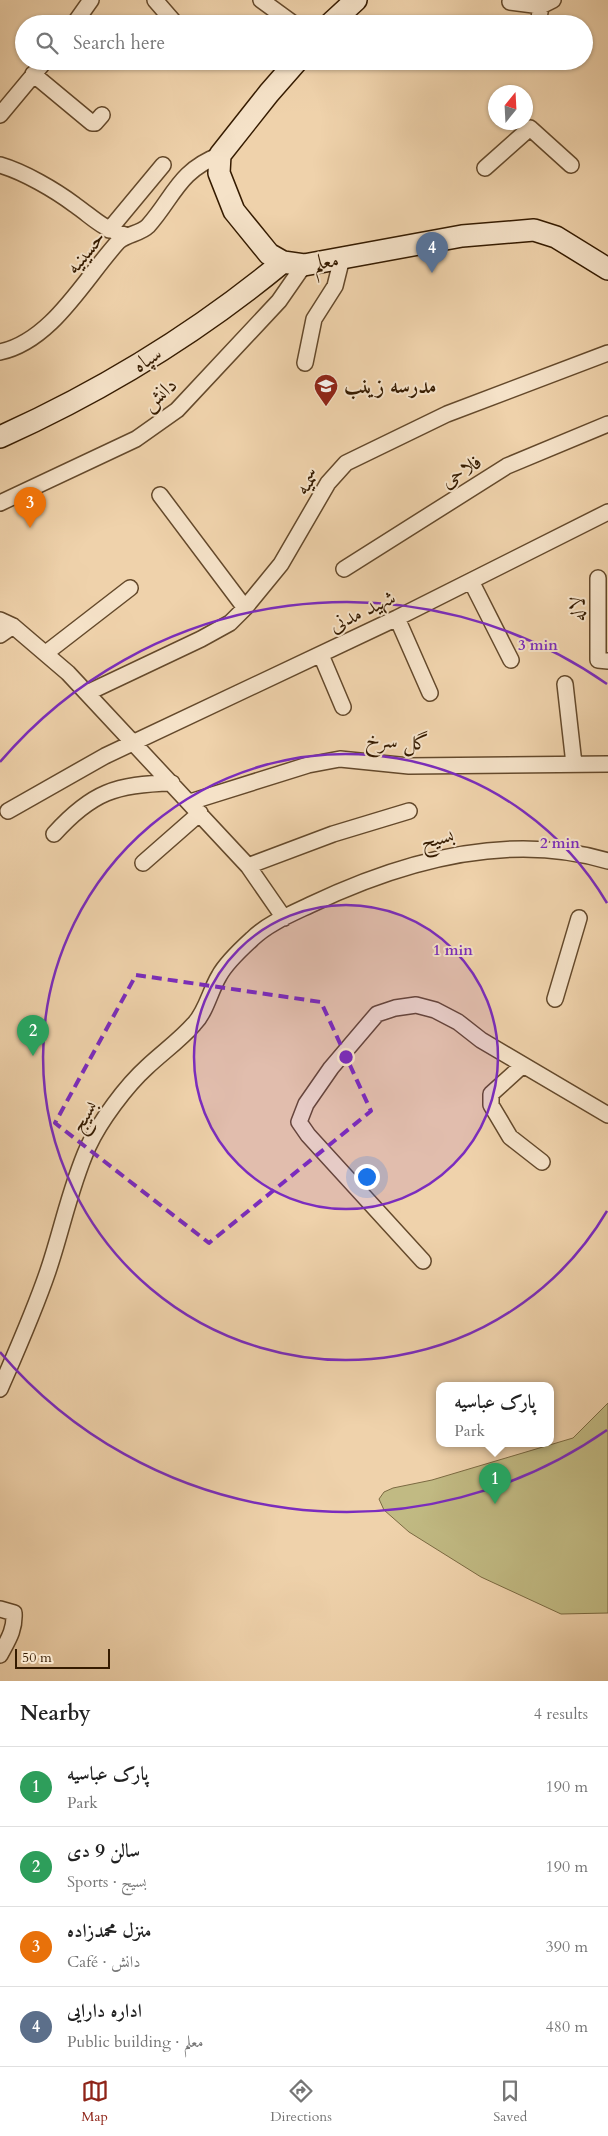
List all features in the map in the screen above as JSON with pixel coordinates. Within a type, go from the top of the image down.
[{"type":"main road","points":[[340,15],[356,0]]},
{"type":"main road","points":[[220,155],[289,70]]},
{"type":"main road","name":"معلم","points":[[220,155],[220,173],[234,211],[268,254],[283,262],[304,265],[462,236],[534,230],[556,237],[608,270]]},
{"type":"main road","name":"سپاه","points":[[0,437],[56,412],[132,370],[244,295],[283,262]]},
{"type":"street","points":[[80,15],[91,0]]},
{"type":"street","points":[[156,0],[168,15]]},
{"type":"street","points":[[261,0],[282,15]]},
{"type":"street","points":[[510,2],[547,3],[542,15]]},
{"type":"street","points":[[0,115],[37,70]]},
{"type":"street","points":[[34,74],[92,124],[102,115]]},
{"type":"street","points":[[485,168],[530,128],[571,165]]},
{"type":"street","name":"حسینیه","points":[[0,352],[8,351],[37,335],[76,296],[120,240],[146,228],[177,185],[204,162],[220,155]]},
{"type":"street","points":[[0,164],[12,168],[60,195],[109,230],[128,236]]},
{"type":"street","points":[[109,230],[163,165]]},
{"type":"street","points":[[305,363],[314,319],[335,286],[342,258]]},
{"type":"street","name":"دانش","points":[[0,503],[136,439],[177,410],[279,301],[304,265]]},
{"type":"street","name":"سمیه","points":[[87,693],[202,639],[230,623],[245,608],[281,564],[328,483],[346,463],[447,414],[608,353]]},
{"type":"street","name":"فلاحی","points":[[344,569],[508,466],[608,424]]},
{"type":"street","points":[[160,495],[245,608]]},
{"type":"street","name":"شهید مدنی","points":[[8,811],[104,756],[321,655],[608,512]]},
{"type":"street","name":"لاله","points":[[598,578],[598,660],[608,661]]},
{"type":"street","points":[[471,581],[511,660]]},
{"type":"street","points":[[46,653],[130,588]]},
{"type":"street","points":[[397,618],[430,693]]},
{"type":"street","points":[[0,635],[6,623],[46,653],[87,693],[248,866],[284,918]]},
{"type":"street","points":[[321,655],[344,707]]},
{"type":"street","points":[[565,684],[574,764]]},
{"type":"street","name":"گل سرخ","points":[[195,808],[308,764],[340,759],[409,766],[608,764]]},
{"type":"street","points":[[54,834],[73,812],[94,798],[115,789],[139,784],[172,783]]},
{"type":"street","points":[[143,863],[195,808]]},
{"type":"street","points":[[248,866],[333,834],[409,811]]},
{"type":"street","name":"بسیح","points":[[284,918],[326,897],[388,873],[447,856],[507,848],[556,850],[608,861]]},
{"type":"street","name":"بسیج","points":[[0,1389],[31,1320],[89,1145],[119,1098],[145,1069],[196,1022],[220,974],[253,937],[284,918]]},
{"type":"street","points":[[555,999],[579,918]]},
{"type":"street","points":[[423,1261],[308,1135],[299,1122],[306,1104],[331,1068],[362,1029],[377,1014],[395,1008],[416,1005],[436,1010],[458,1022],[481,1040],[608,1115]]},
{"type":"street","points":[[524,1065],[491,1094],[490,1105],[510,1137],[542,1162]]},
{"type":"street","points":[[0,1609],[14,1612],[15,1622],[12,1633],[0,1655]]},
{"type":"highlighted area","points":[[136,975],[321,1002],[371,1111],[209,1243],[55,1123]]},
{"type":"shaded area","points":[[608,1403],[608,1613],[561,1614],[481,1577],[409,1532],[384,1510],[379,1499],[384,1492],[393,1488],[432,1480],[543,1447],[554,1447],[554,1444],[573,1438]]},
{"type":"place","name":"اداره دارایی","points":[[432,273]]},
{"type":"place","name":"مدرسه زینب","points":[[326,407]]},
{"type":"place","name":"منزل محمدزاده","points":[[30,528]]},
{"type":"place","name":"سالن 9 دی","points":[[33,1056]]},
{"type":"place","name":"پارک عباسیه","points":[[495,1504]]}]
